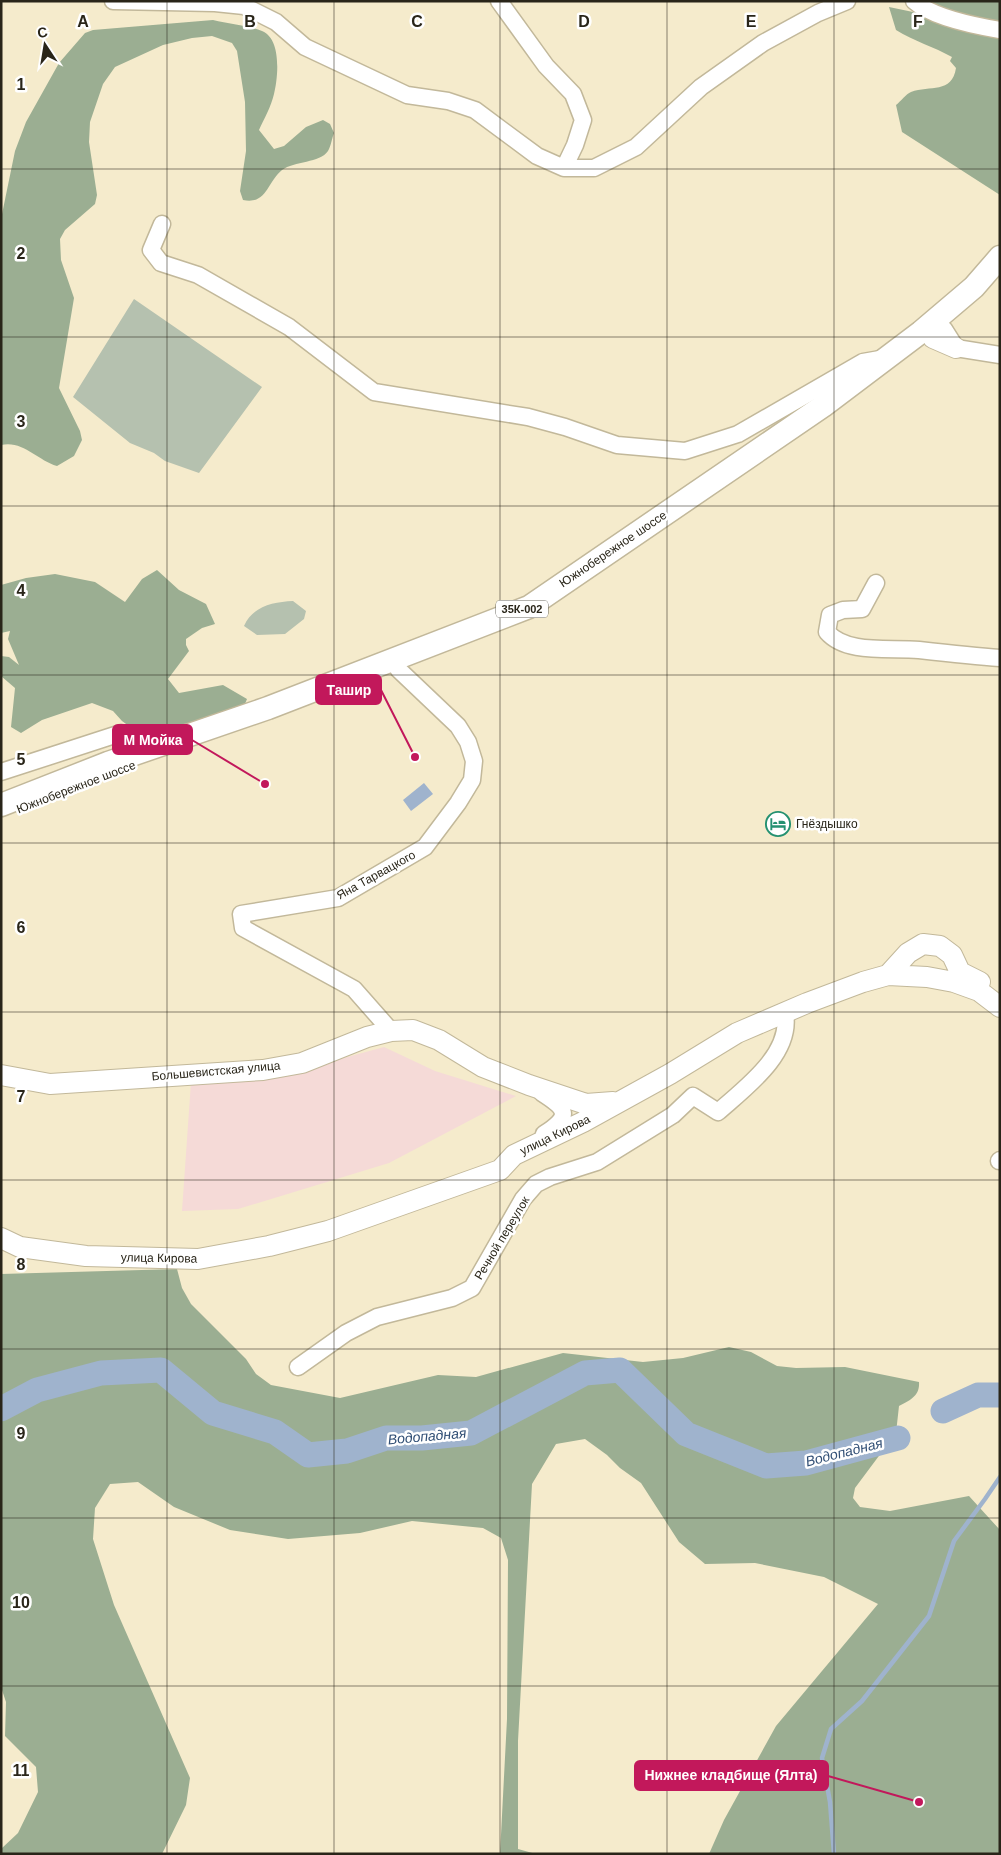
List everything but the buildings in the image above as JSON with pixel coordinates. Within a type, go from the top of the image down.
[{"type":"highway","name":"Южнобережное шоссе","points":[[1,805],[108,763],[268,708],[529,607],[823,406],[887,358],[974,288],[1000,257]]},
{"type":"highway","name":"Южнобережное шоссе","points":[[1,815],[116,771],[276,717],[537,615],[819,424],[938,333],[980,296],[1000,273]]},
{"type":"main road","points":[[938,333],[961,349]]},
{"type":"main road","points":[[888,975],[908,953],[923,944],[940,946],[952,955],[957,977],[982,982],[1000,996]]},
{"type":"main road","name":"улица Кирова","points":[[1,1238],[20,1247],[86,1256],[198,1260],[269,1246],[328,1231],[500,1170],[514,1155],[583,1122],[737,1033],[807,1003],[863,982],[888,975],[957,977],[1000,1007]]},
{"type":"main road","name":"Большевистская улица","points":[[1,1075],[50,1084],[263,1070],[302,1063],[367,1037],[392,1031],[413,1030],[439,1040],[483,1067],[529,1085],[586,1104],[620,1101]]},
{"type":"street","points":[[112,1],[215,3],[244,6],[276,22],[305,47],[407,96],[448,101],[475,110],[537,156],[564,168],[594,168],[636,147],[701,88],[763,43],[818,13],[847,1]]},
{"type":"street","points":[[499,1],[546,66],[573,94],[583,120],[575,146],[564,168]]},
{"type":"street","points":[[914,1],[920,6],[957,21],[1000,30]]},
{"type":"street","points":[[162,224],[151,250],[161,262],[198,275],[289,327],[374,392],[528,417],[566,427],[617,445],[685,451],[738,434],[863,362],[887,358]]},
{"type":"street","points":[[961,349],[1000,355]]},
{"type":"street","points":[[876,582],[862,609],[843,610],[830,615],[827,632],[833,639],[872,650],[917,650],[1000,658]]},
{"type":"street","name":"Яна Тарвацкого","points":[[392,1031],[354,989],[243,928],[241,914],[338,898],[425,847],[458,803],[472,780],[474,761],[468,742],[458,726],[398,669]]},
{"type":"street","points":[[1,772],[120,733],[161,745]]},
{"type":"street","name":"Речной переулок","points":[[298,1366],[346,1333],[377,1317],[452,1298],[472,1288],[523,1199],[536,1184],[550,1177],[597,1162],[674,1116],[693,1096],[718,1112],[764,1070],[782,1043],[787,1023],[785,1014]]},
{"type":"street","points":[[514,1155],[560,1124],[563,1114],[559,1104],[529,1085]]},
{"type":"shaded area","points":[[384,1047],[435,1071],[516,1096],[389,1163],[238,1209],[182,1211],[191,1082],[289,1073]]},
{"type":"green space","points":[[926,1],[1000,1],[1000,195],[902,132],[896,105],[911,92],[939,87],[950,82],[956,68],[950,61],[952,57],[896,30],[889,7],[937,17]]},
{"type":"green space","points":[[213,20],[262,31],[273,42],[277,59],[275,87],[271,104],[259,130],[274,149],[284,146],[306,127],[323,120],[330,124],[334,133],[329,149],[319,158],[282,170],[262,196],[257,199],[251,201],[243,200],[240,191],[246,151],[245,102],[237,51],[232,43],[212,36],[192,38],[163,45],[115,67],[103,84],[90,122],[89,142],[97,195],[95,204],[65,230],[60,239],[61,260],[74,298],[59,388],[80,431],[82,440],[74,456],[57,466],[16,445],[1,445],[1,219],[15,151],[26,122],[59,63],[85,33],[93,30]]},
{"type":"green space","points":[[134,299],[262,387],[199,473],[165,461],[154,453],[130,443],[73,397]]},
{"type":"green space","points":[[157,570],[179,590],[206,604],[215,624],[202,628],[186,639],[189,651],[168,679],[179,693],[223,685],[247,699],[242,711],[160,739],[137,732],[122,721],[113,711],[92,703],[42,720],[21,733],[11,727],[15,688],[1,676],[1,656],[9,657],[19,665],[8,639],[10,631],[1,633],[1,585],[26,578],[55,574],[95,582],[125,602],[142,579]]},
{"type":"green space","points":[[293,601],[306,611],[304,619],[285,634],[257,635],[244,626],[253,614],[264,606]]},
{"type":"green space","points":[[177,1269],[182,1288],[191,1304],[246,1359],[256,1374],[271,1385],[340,1398],[438,1375],[476,1377],[563,1353],[643,1362],[683,1358],[729,1347],[751,1352],[777,1366],[796,1368],[845,1367],[919,1382],[916,1394],[899,1406],[896,1433],[855,1488],[853,1498],[860,1507],[890,1511],[969,1496],[1000,1530],[1000,1854],[709,1854],[724,1820],[776,1726],[878,1604],[824,1577],[755,1563],[705,1564],[679,1542],[641,1483],[585,1439],[556,1444],[532,1484],[518,1741],[518,1849],[536,1854],[500,1854],[507,1719],[508,1560],[501,1538],[483,1528],[412,1521],[360,1533],[288,1539],[230,1530],[174,1507],[138,1482],[110,1484],[95,1508],[93,1539],[114,1605],[190,1778],[186,1805],[162,1854],[1,1854],[1,1849],[18,1833],[38,1792],[36,1767],[5,1736],[6,1702],[1,1687],[1,1274]]},
{"type":"water","points":[[424,783],[433,794],[411,811],[403,800]]},
{"type":"waterway","name":"Водопадная","points":[[1,1409],[37,1390],[101,1373],[161,1370],[213,1413],[275,1432],[308,1455],[347,1451],[386,1438],[422,1438],[471,1433],[585,1373],[620,1370],[686,1434],[766,1466],[806,1463],[898,1438]]},
{"type":"waterway","name":"Водопадная","points":[[943,1411],[978,1395],[1000,1395]]},
{"type":"waterway","points":[[834,1854],[830,1802],[822,1758],[831,1729],[862,1701],[929,1616],[954,1541],[1000,1477]]},
{"type":"place","name":"Ташир","points":[[415,757]]},
{"type":"place","name":"М Мойка","points":[[265,784]]},
{"type":"place","name":"Гнёздышко","points":[[778,824]]},
{"type":"place","name":"Нижнее кладбище (Ялта)","points":[[919,1802]]}]
